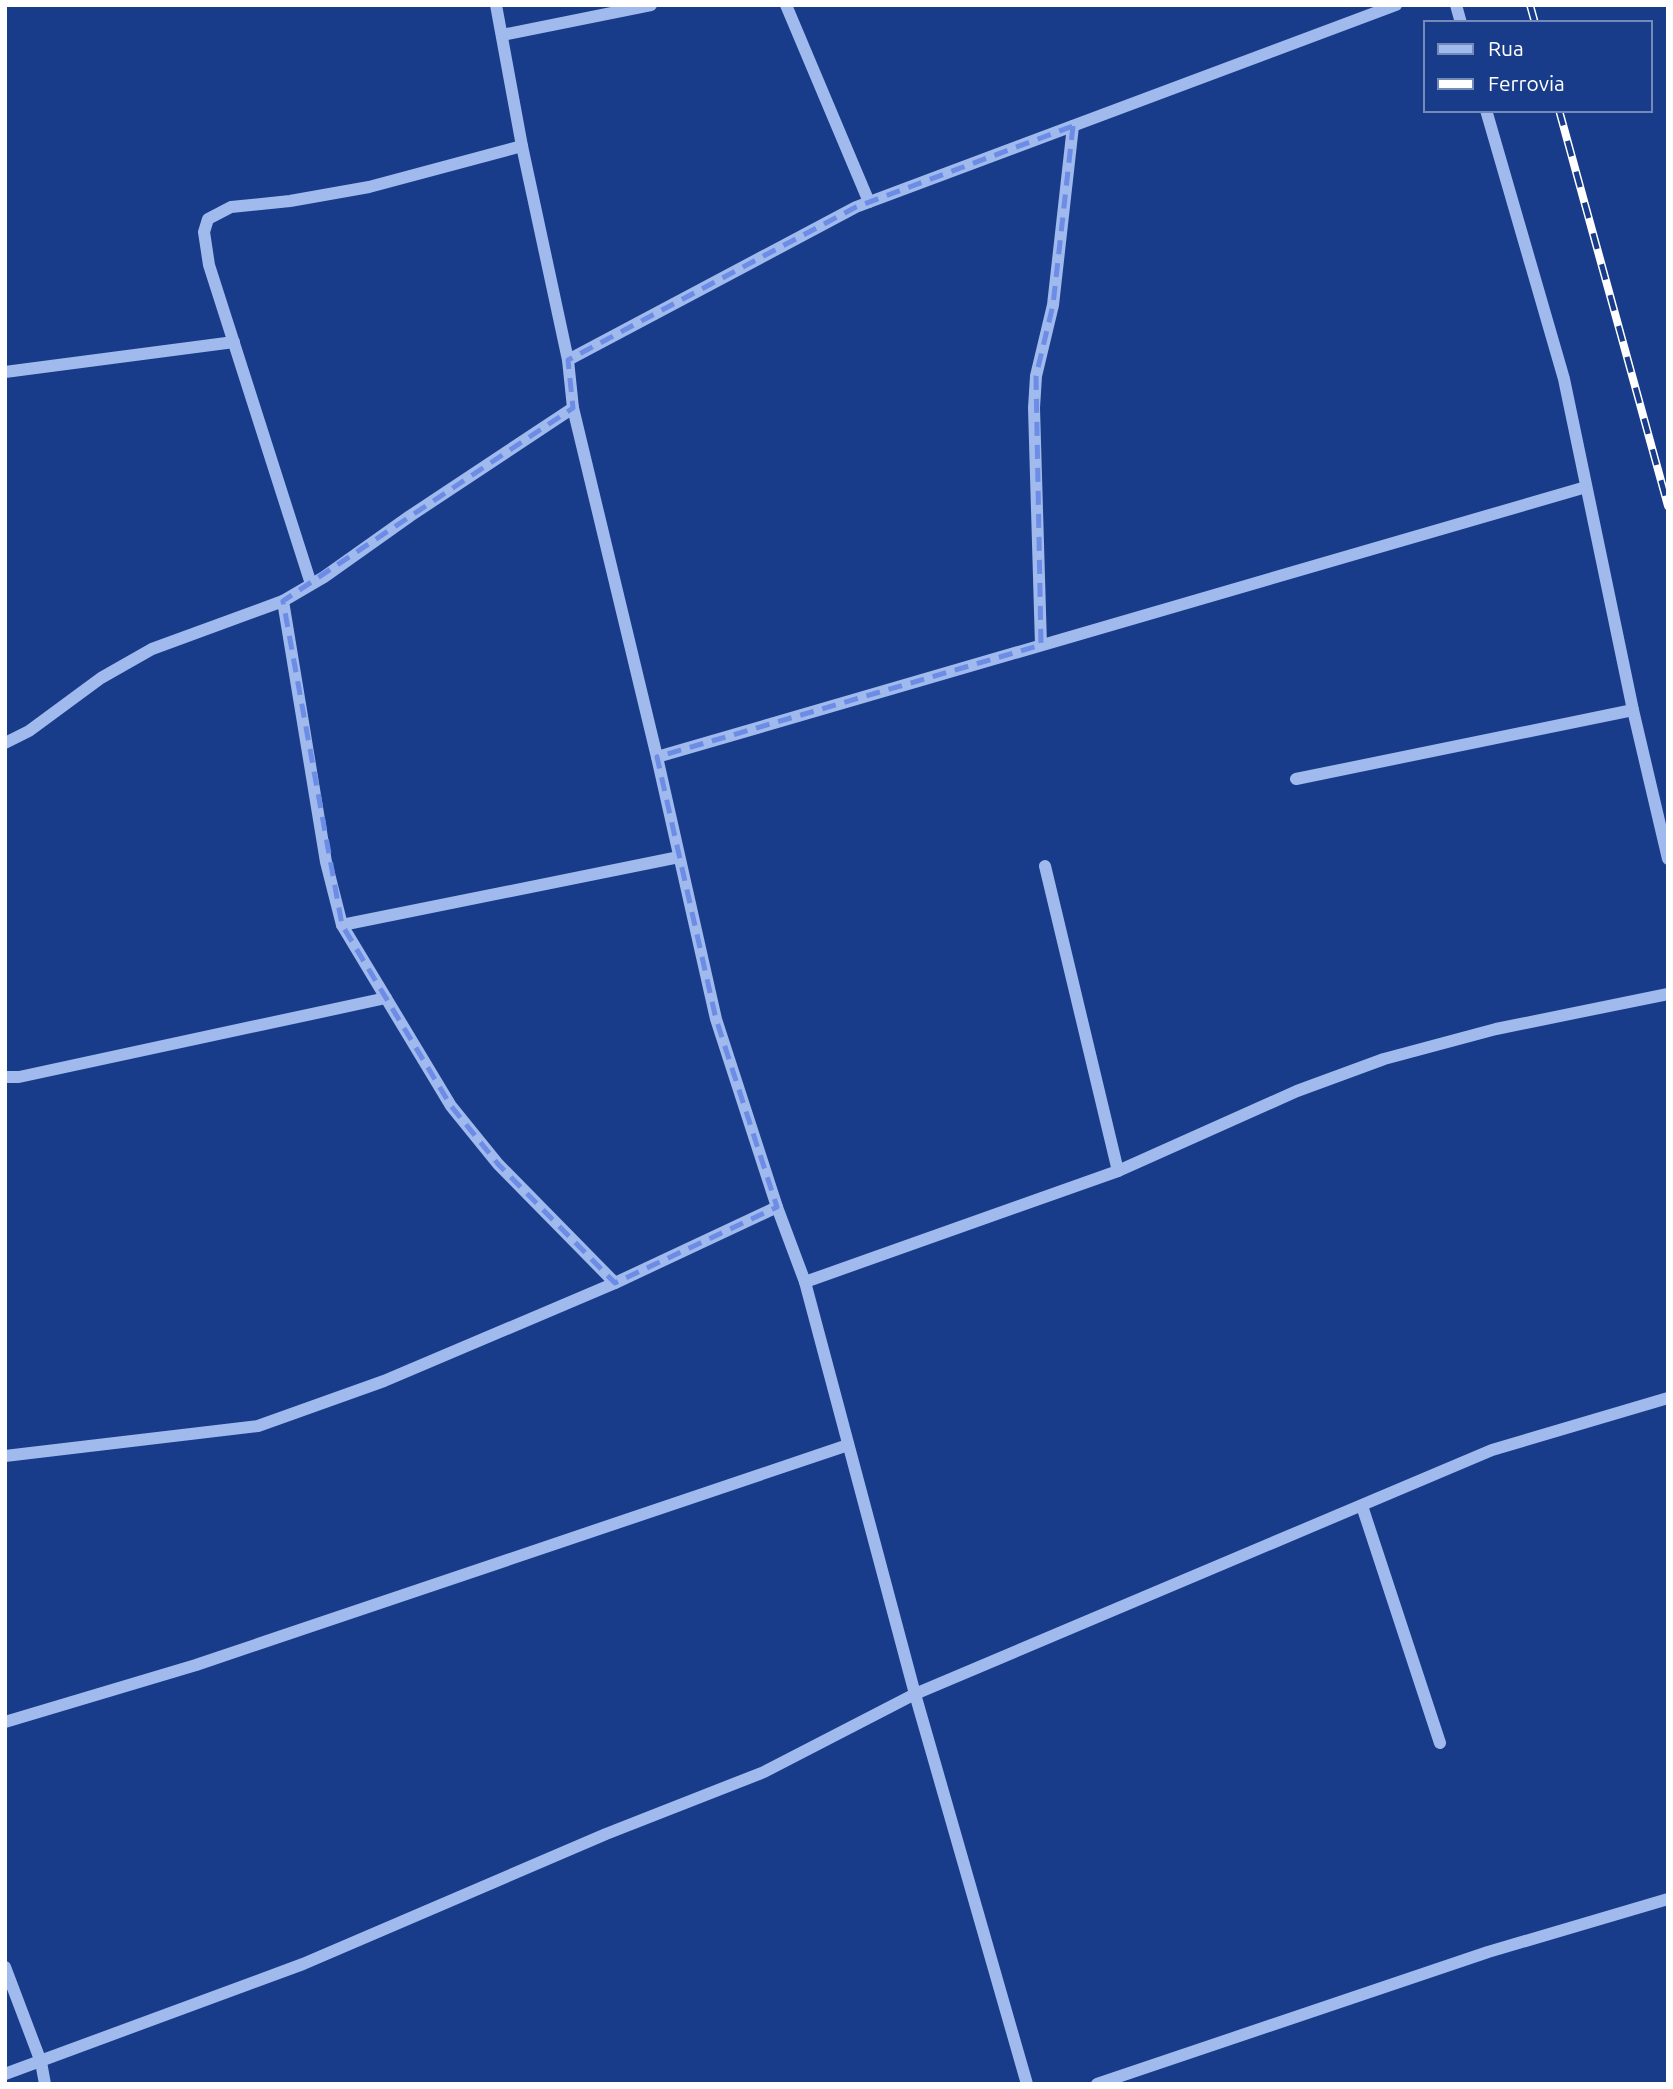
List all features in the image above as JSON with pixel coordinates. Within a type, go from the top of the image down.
[{"type":"street","points":[[496,5],[522,146],[568,360],[573,408],[657,757],[716,1019],[777,1207],[805,1282],[915,1694],[1027,2084]]},
{"type":"street","points":[[502,35],[651,5]]},
{"type":"street","points":[[786,5],[869,202]]},
{"type":"street","points":[[568,360],[869,202],[1396,5]]},
{"type":"street","points":[[1487,112],[1564,379],[1633,710],[1668,859]]},
{"type":"street","points":[[1041,645],[1034,408],[1036,376],[1053,305],[1073,126]]},
{"type":"street","points":[[311,584],[209,265],[204,233],[208,219],[231,207],[290,201],[369,187],[522,146]]},
{"type":"street","points":[[5,372],[234,342]]},
{"type":"street","points":[[5,743],[29,731],[101,678],[152,649],[282,601],[311,584],[573,408]]},
{"type":"street","points":[[657,757],[1586,487]]},
{"type":"street","points":[[282,601],[326,862],[342,925],[451,1106],[498,1164],[615,1283]]},
{"type":"street","points":[[1296,779],[1633,710]]},
{"type":"street","points":[[342,925],[679,858]]},
{"type":"street","points":[[1045,866],[1118,1171]]},
{"type":"street","points":[[805,1282],[1118,1171],[1297,1091],[1384,1059],[1496,1029],[1668,994]]},
{"type":"street","points":[[5,1077],[32,1074],[386,998]]},
{"type":"street","points":[[5,1456],[258,1426],[384,1381],[615,1283],[777,1207]]},
{"type":"street","points":[[5,2074],[303,1964],[606,1834],[764,1772],[915,1694],[1492,1450],[1668,1398]]},
{"type":"street","points":[[5,1722],[196,1665],[848,1445]]},
{"type":"street","points":[[1362,1506],[1440,1743]]},
{"type":"street","points":[[1097,2084],[1488,1952],[1668,1899]]},
{"type":"street","points":[[5,1967],[41,2062],[46,2084]]},
{"type":"highlighted area","points":[[1073,126],[1053,305],[1036,376],[1041,645],[657,757],[716,1019],[777,1207],[615,1283],[498,1164],[451,1106],[342,925],[283,601],[573,408],[568,360],[856,207]]},
{"type":"railway","points":[[1530,5],[1534,21]]},
{"type":"railway","points":[[1560,112],[1668,506]]}]
